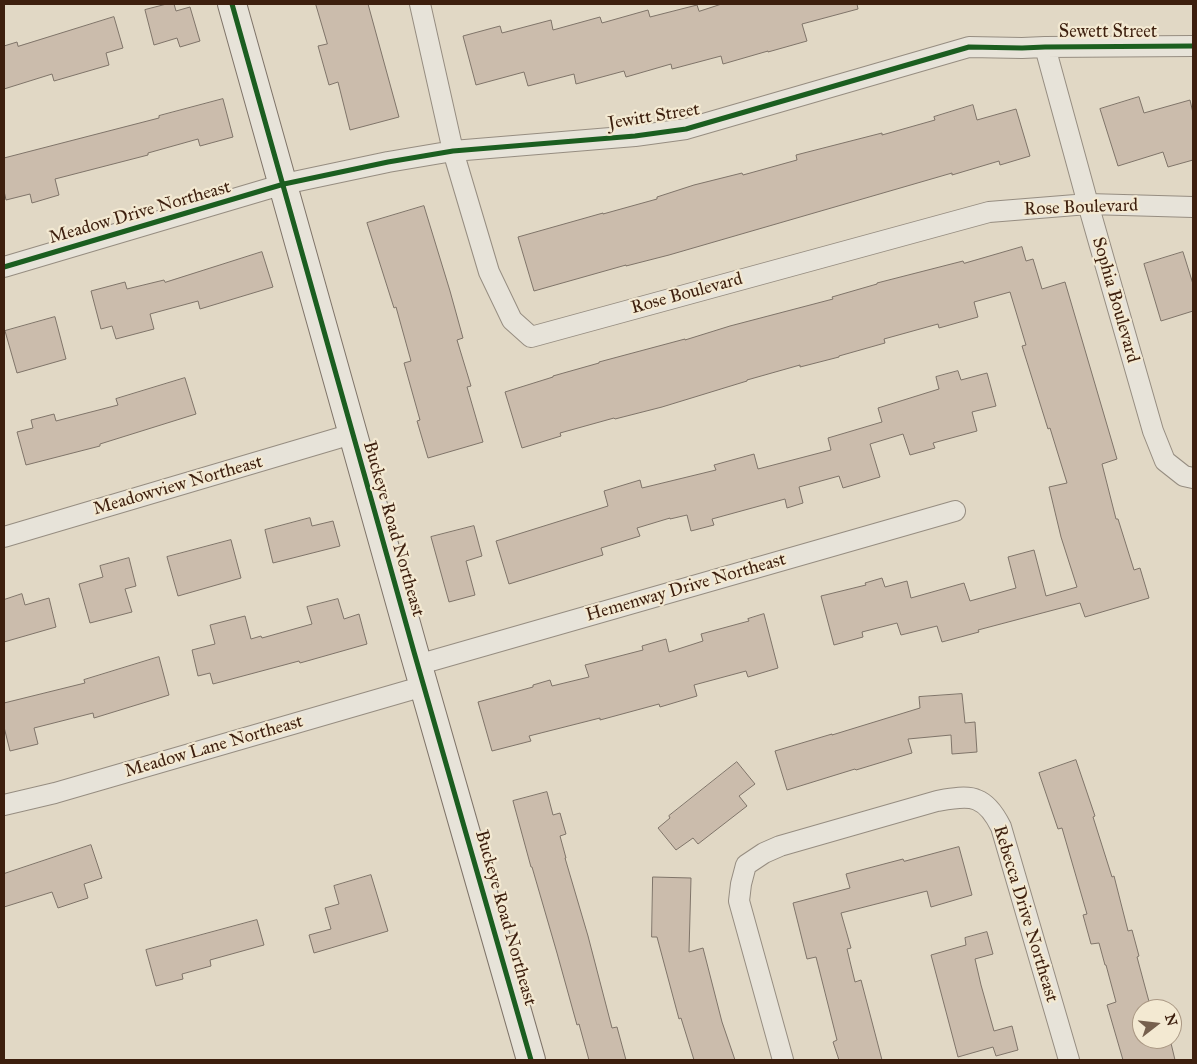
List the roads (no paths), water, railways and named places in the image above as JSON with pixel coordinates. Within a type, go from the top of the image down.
[{"type":"street","name":"Buckeye Road Northeast","points":[[232,4],[284,184],[420,675],[531,1060]]},
{"type":"street","name":"Rose Boulevard","points":[[420,4],[453,151],[489,272],[512,320],[531,337],[988,212],[1088,204],[1193,207]]},
{"type":"street","name":"Sewett Street","points":[[1022,48],[1193,46]]},
{"type":"street","name":"Jewitt Street","points":[[284,184],[388,162],[453,151],[635,136],[686,129],[969,47],[1022,48]]},
{"type":"street","name":"Sophia Boulevard","points":[[1045,47],[1153,431],[1165,461],[1184,476],[1193,478]]},
{"type":"street","name":"Meadow Drive Northeast","points":[[4,267],[284,184]]},
{"type":"street","name":"Meadowview Northeast","points":[[4,537],[352,434]]},
{"type":"street","name":"Hemenway Drive Northeast","points":[[420,675],[955,511]]},
{"type":"street","name":"Meadow Lane Northeast","points":[[4,805],[55,793],[420,675]]},
{"type":"street","name":"Rebecca Drive Northeast","points":[[782,1060],[739,901],[740,884],[746,865],[764,853],[780,846],[957,797],[977,799],[992,812],[1001,827],[1068,1060]]}]
